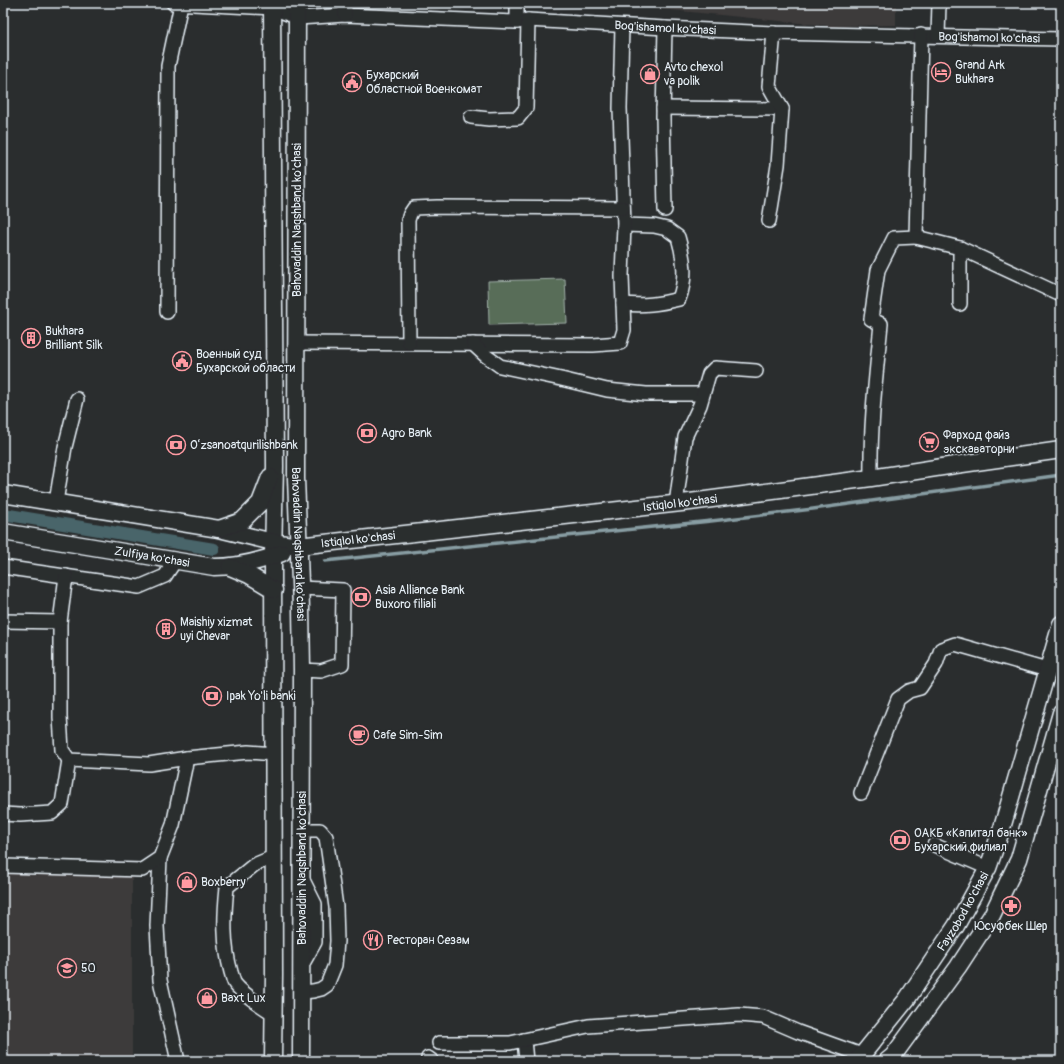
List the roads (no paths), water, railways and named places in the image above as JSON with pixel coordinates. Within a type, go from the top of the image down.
[{"type":"main road","name":"Bahovaddin Naqshband ko'chasi","points":[[273,5],[275,466],[273,549],[273,1061]]},
{"type":"main road","name":"Bahovaddin Naqshband ko'chasi","points":[[297,10],[296,478],[302,670],[302,1061]]},
{"type":"main road","name":"Istiqlol ko'chasi","points":[[273,549],[676,504],[871,478],[1061,450]]},
{"type":"main road","points":[[219,529],[242,521],[260,503],[275,466]]},
{"type":"main road","points":[[3,494],[219,529],[273,549]]},
{"type":"main road","name":"Zulfiya ko'chasi","points":[[3,532],[214,567],[230,567],[273,549]]},
{"type":"main road","points":[[230,567],[249,575],[274,590]]},
{"type":"main road","name":"Fayzobod ko'chasi","points":[[858,1058],[907,999],[956,926],[988,868],[1002,828],[1061,624]]},
{"type":"main road","name":"Fayzobod ko'chasi","points":[[887,1061],[893,1056],[958,967],[992,915],[1019,859],[1061,713]]},
{"type":"street","points":[[471,117],[488,119],[518,118],[526,108],[523,21],[517,3]]},
{"type":"street","points":[[938,36],[939,3]]},
{"type":"street","points":[[167,312],[168,66],[177,4]]},
{"type":"street","name":"Bog'ishamol ko'chasi","points":[[177,4],[273,5],[297,10],[345,9],[523,21],[665,28],[1061,39]]},
{"type":"street","points":[[296,343],[593,345],[620,343],[624,330],[622,276],[624,225],[620,108],[622,26]]},
{"type":"street","points":[[665,28],[663,108],[665,210]]},
{"type":"street","points":[[769,221],[778,165],[782,109],[769,86],[774,32]]},
{"type":"street","points":[[916,237],[921,35]]},
{"type":"street","points":[[663,108],[782,109]]},
{"type":"street","points":[[409,344],[408,220],[414,208],[623,208]]},
{"type":"street","points":[[623,304],[642,306],[679,299],[683,287],[684,269],[682,248],[678,237],[667,228],[624,225]]},
{"type":"street","points":[[871,478],[870,451],[881,324],[871,319],[878,270],[894,238],[916,237],[960,248],[1061,295]]},
{"type":"street","points":[[960,248],[960,304]]},
{"type":"street","points":[[473,344],[500,366],[607,390],[646,394],[703,394]]},
{"type":"street","points":[[676,504],[685,436],[700,405],[709,374],[715,368],[756,371]]},
{"type":"street","points":[[56,502],[65,447],[77,398]]},
{"type":"street","points":[[3,567],[139,587],[165,576],[175,561]]},
{"type":"street","points":[[3,814],[20,815],[52,813],[62,804],[69,760],[62,750],[60,622],[66,576]]},
{"type":"street","points":[[300,588],[343,590],[342,664],[321,671],[302,670]]},
{"type":"street","points":[[3,621],[60,622]]},
{"type":"street","points":[[861,793],[898,699],[909,691],[920,688],[936,664],[941,649],[955,644],[1047,670]]},
{"type":"street","points":[[69,760],[149,764],[187,758],[248,752],[274,754]]},
{"type":"street","points":[[178,1061],[160,980],[157,926],[160,858],[173,825],[187,758]]},
{"type":"street","points":[[302,830],[320,830],[326,837],[336,907],[337,941],[335,965],[328,985],[317,990],[302,992]]},
{"type":"street","points":[[934,846],[988,868]]},
{"type":"street","points":[[273,857],[254,865],[227,887],[224,912],[226,952],[235,983],[256,1002],[274,1014]]},
{"type":"street","points":[[3,866],[142,870],[160,858]]},
{"type":"street","points":[[438,1043],[510,1043],[588,1026],[739,1015],[763,1016],[858,1058]]},
{"type":"street","points":[[524,1040],[526,1061]]},
{"type":"waterway","points":[[325,561],[711,521],[813,509],[1061,475]]},
{"type":"waterway","points":[[3,514],[214,549]]},
{"type":"place","name":"Grand Ark Bukhara","points":[[941,72]]},
{"type":"place","name":"Avto chexol va polik","points":[[650,74]]},
{"type":"place","name":"Бухарский Областной Военкомат","points":[[352,82]]},
{"type":"place","name":"Bukhara Brilliant Silk","points":[[31,338]]},
{"type":"place","name":"Военный суд Бухарской области","points":[[182,361]]},
{"type":"place","name":"Agro Bank","points":[[367,433]]},
{"type":"place","name":"Фарход файз экскаваторни","points":[[929,442]]},
{"type":"place","name":"Oʻzsanoatqurilishbank","points":[[176,445]]},
{"type":"place","name":"Asia Alliance Bank Buxoro filiali","points":[[361,597]]},
{"type":"place","name":"Maishiy xizmat uyi Chevar","points":[[166,629]]},
{"type":"place","name":"Ipak Yo'li banki","points":[[212,696]]},
{"type":"place","name":"Cafe Sim-Sim","points":[[359,735]]},
{"type":"place","name":"ОАКБ «Капитал банк» Бухарский филиал","points":[[900,840]]},
{"type":"place","name":"Boxberry","points":[[187,882]]},
{"type":"place","name":"Юсуфбек Шер","points":[[1011,906]]},
{"type":"place","name":"Ресторан Сезам","points":[[373,940]]},
{"type":"place","name":"50","points":[[67,968]]},
{"type":"place","name":"Baxt Lux","points":[[207,998]]}]
